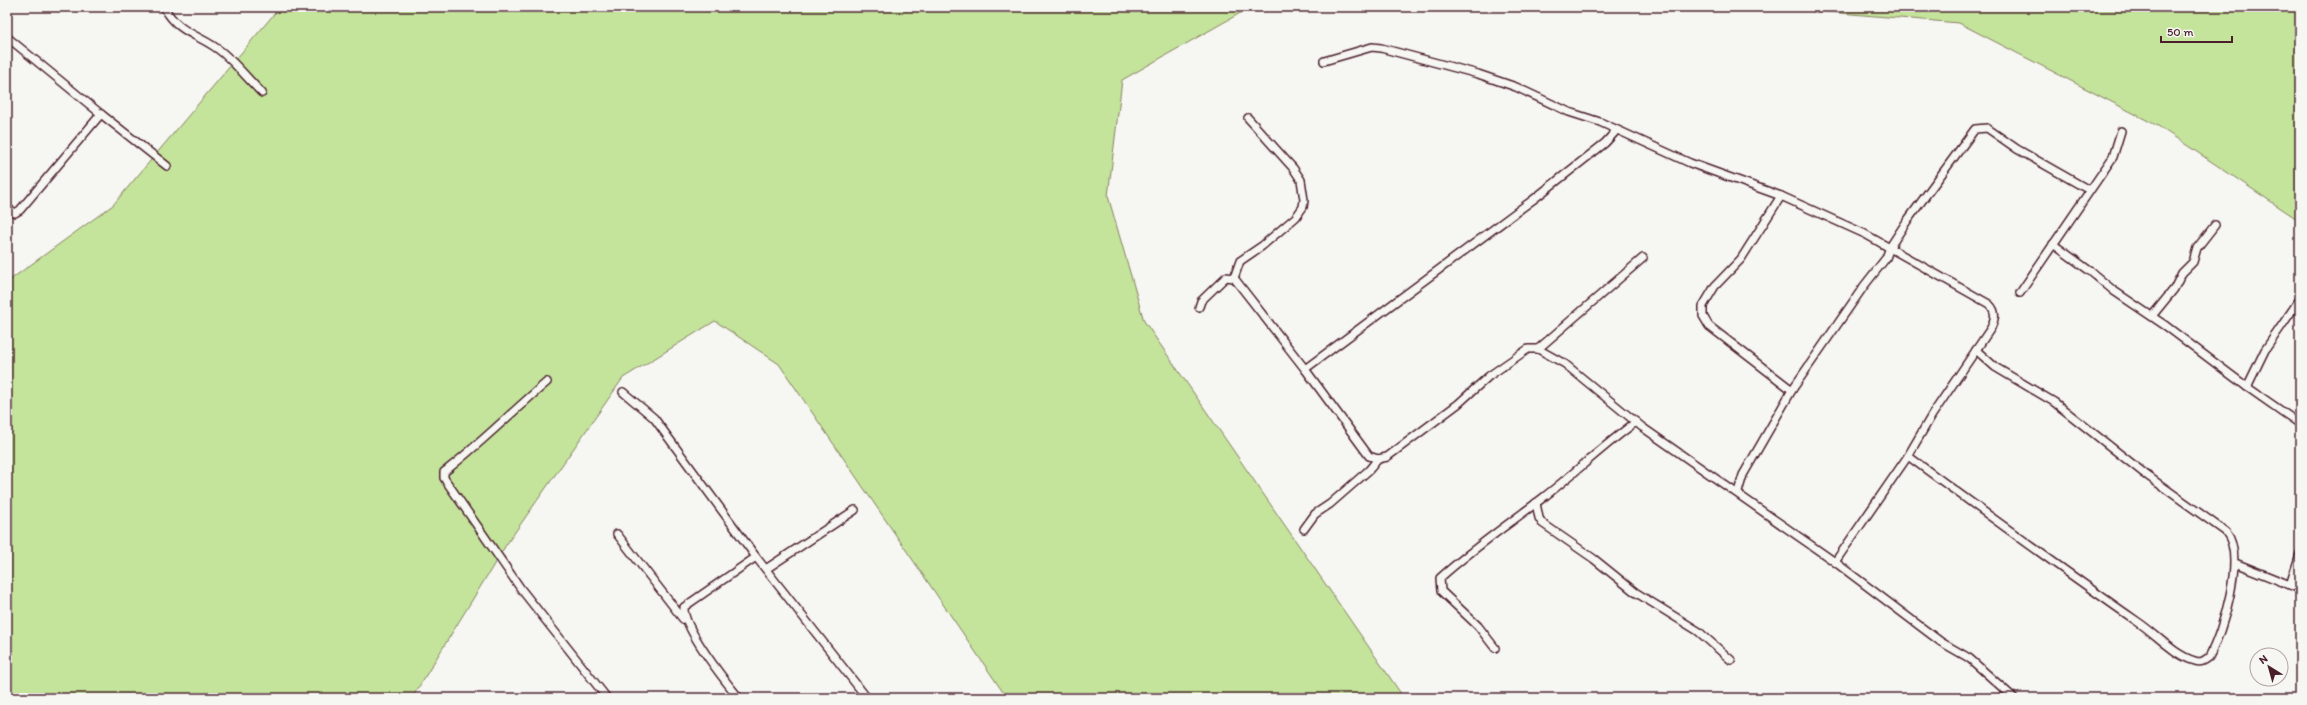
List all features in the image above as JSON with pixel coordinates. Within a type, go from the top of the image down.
[{"type":"street","points":[[164,7],[172,21],[222,53],[262,93]]},
{"type":"street","points":[[7,37],[167,166]]},
{"type":"street","points":[[1324,61],[1360,50],[1381,48],[1478,74],[1516,87],[1569,112],[1600,122],[1616,131],[1690,164],[1781,196],[1833,218],[1890,247],[1980,298],[1994,309],[1996,317],[1991,328],[1932,415],[1908,456],[1835,562]]},
{"type":"street","points":[[7,208],[15,213],[20,210],[101,114]]},
{"type":"street","points":[[1234,278],[1240,261],[1262,246],[1296,217],[1303,207],[1304,200],[1301,180],[1294,168],[1248,118]]},
{"type":"street","points":[[1738,492],[1743,475],[1792,390],[1864,286],[1886,258],[1890,247],[1970,133],[1981,127],[1987,128],[2017,148],[2089,190]]},
{"type":"street","points":[[1305,369],[1534,199],[1605,143],[1616,131]]},
{"type":"street","points":[[2020,293],[2113,157],[2121,131]]},
{"type":"street","points":[[1781,196],[1741,259],[1715,286],[1703,306],[1703,316],[1709,326],[1792,390]]},
{"type":"street","points":[[2152,316],[2174,289],[2182,273],[2194,262],[2197,248],[2215,225]]},
{"type":"street","points":[[2053,244],[2090,270],[2114,291],[2152,316],[2247,387],[2300,424]]},
{"type":"street","points":[[1538,349],[1643,258]]},
{"type":"street","points":[[1199,307],[1201,301],[1226,277],[1234,278],[1305,369],[1368,456],[1378,459],[1387,457],[1432,424],[1489,376],[1528,349],[1538,349],[1565,364],[1636,422],[1738,492],[1767,515],[1835,562],[1941,642],[1968,658],[2014,698]]},
{"type":"street","points":[[2247,387],[2265,350],[2300,299]]},
{"type":"street","points":[[1908,456],[2096,594],[2151,631],[2173,649],[2196,662],[2203,662],[2213,650],[2228,602],[2235,563],[2234,546],[2226,532],[2145,474],[2054,402],[1995,367],[1976,350]]},
{"type":"street","points":[[547,382],[497,425],[483,441],[444,472],[444,478],[521,589],[606,698]]},
{"type":"street","points":[[623,392],[654,418],[756,557],[867,698]]},
{"type":"street","points":[[1495,648],[1478,626],[1440,591],[1440,578],[1462,557],[1536,503],[1636,422]]},
{"type":"street","points":[[1304,529],[1315,514],[1330,504],[1369,470],[1378,459]]},
{"type":"street","points":[[1536,503],[1539,518],[1546,526],[1594,559],[1635,592],[1698,631],[1731,660]]},
{"type":"street","points":[[766,569],[855,510]]},
{"type":"street","points":[[617,534],[690,627]]},
{"type":"street","points":[[2290,585],[2300,554]]},
{"type":"street","points":[[740,698],[722,677],[683,614],[684,607],[756,557]]},
{"type":"street","points":[[2235,563],[2300,589]]},
{"type":"green space","points":[[280,7],[1251,7],[1122,80],[1108,196],[1144,321],[1404,698],[1007,698],[779,364],[715,321],[623,378],[506,545],[412,698],[7,698],[7,282],[113,205]]},
{"type":"green space","points":[[1767,7],[2300,7],[2300,221],[2158,126],[1959,23]]}]
